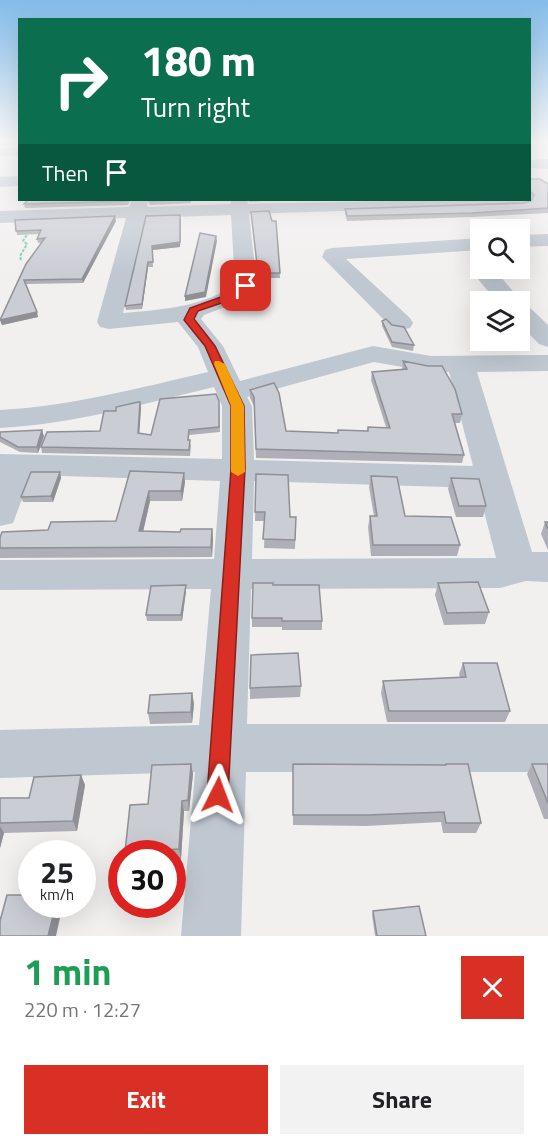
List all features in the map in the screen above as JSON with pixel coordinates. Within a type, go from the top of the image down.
[{"type":"street","points":[[0,218],[38,217],[83,207],[456,201]]},
{"type":"street","points":[[211,936],[220,748],[238,469],[237,406],[210,346],[189,320],[194,310],[235,295],[246,286],[239,205]]},
{"type":"street","points":[[138,207],[109,322],[191,314]]},
{"type":"street","points":[[530,241],[548,240]]},
{"type":"street","points":[[401,324],[332,254],[470,244]]},
{"type":"street","points":[[490,279],[501,291]]},
{"type":"street","points":[[530,321],[548,339]]},
{"type":"street","points":[[0,419],[38,417],[76,411],[200,384],[229,384],[372,354],[431,364],[548,363]]},
{"type":"street","points":[[0,574],[500,573],[532,567],[492,477],[461,364]]},
{"type":"street","points":[[0,514],[10,464],[492,477]]},
{"type":"street","points":[[0,754],[220,748],[548,748]]},
{"type":"path","points":[[21,260],[20,256],[27,244],[23,241],[38,217]]},
{"type":"building","points":[[531,186],[548,186],[548,208],[472,213],[347,216],[345,209],[523,203],[531,201],[534,195],[531,192]]},
{"type":"building","points":[[27,201],[127,201],[24,204]]},
{"type":"building","points":[[269,211],[272,221],[276,221],[280,273],[258,273],[251,212]]},
{"type":"building","points":[[180,215],[180,242],[152,246],[153,262],[148,262],[142,304],[125,306],[146,216]]},
{"type":"building","points":[[115,216],[82,279],[24,280],[37,312],[0,320],[26,264],[45,238],[37,239],[41,230],[16,231],[15,220]]},
{"type":"building","points":[[200,233],[216,236],[205,292],[185,296]]},
{"type":"building","points":[[386,319],[392,325],[404,327],[414,345],[392,342],[382,321]]},
{"type":"building","points":[[403,361],[442,366],[455,389],[462,414],[452,414],[464,455],[256,449],[254,397],[250,390],[274,383],[279,393],[286,431],[338,433],[338,430],[368,431],[368,427],[390,428],[372,372],[407,369]]},
{"type":"building","points":[[216,394],[219,401],[219,427],[189,430],[189,450],[41,447],[47,432],[100,431],[104,411],[116,411],[116,407],[138,402],[140,402],[138,433],[151,435],[160,399]]},
{"type":"building","points":[[42,430],[37,447],[18,447],[0,437],[0,432]]},
{"type":"building","points":[[130,471],[184,473],[181,491],[149,491],[139,531],[180,532],[181,529],[212,529],[211,547],[0,548],[2,532],[48,530],[51,522],[116,521]]},
{"type":"building","points":[[31,472],[60,472],[51,496],[21,497]]},
{"type":"building","points":[[256,474],[288,475],[290,517],[296,517],[295,540],[263,539],[265,512],[255,512]]},
{"type":"building","points":[[371,476],[397,477],[405,516],[451,517],[460,545],[373,545],[370,516],[377,516]]},
{"type":"building","points":[[451,478],[479,479],[486,506],[459,506]]},
{"type":"building","points":[[478,582],[489,612],[447,613],[438,583]]},
{"type":"building","points":[[253,583],[319,585],[322,621],[252,618]]},
{"type":"building","points":[[186,585],[181,615],[146,615],[151,586]]},
{"type":"building","points":[[298,653],[301,686],[250,688],[251,655]]},
{"type":"building","points":[[463,663],[497,663],[510,711],[389,711],[383,681],[466,677]]},
{"type":"building","points":[[192,693],[191,712],[148,713],[150,695]]},
{"type":"building","points":[[191,764],[188,800],[182,801],[180,840],[126,840],[130,805],[148,804],[152,765]]},
{"type":"building","points":[[293,764],[468,764],[481,823],[446,823],[444,812],[293,815]]},
{"type":"building","points":[[532,764],[548,764],[548,803]]},
{"type":"building","points":[[81,775],[73,821],[0,823],[0,798],[29,798],[34,777]]},
{"type":"building","points":[[7,895],[18,895],[18,918],[52,918],[48,936],[0,936],[0,921]]},
{"type":"building","points":[[419,906],[426,936],[377,936],[373,911]]},
{"type":"slow traffic","points":[[219,364],[237,406],[238,472]]},
{"type":"route","points":[[218,795],[238,469],[237,406],[210,346],[189,320],[194,310],[235,295],[246,286]]}]
